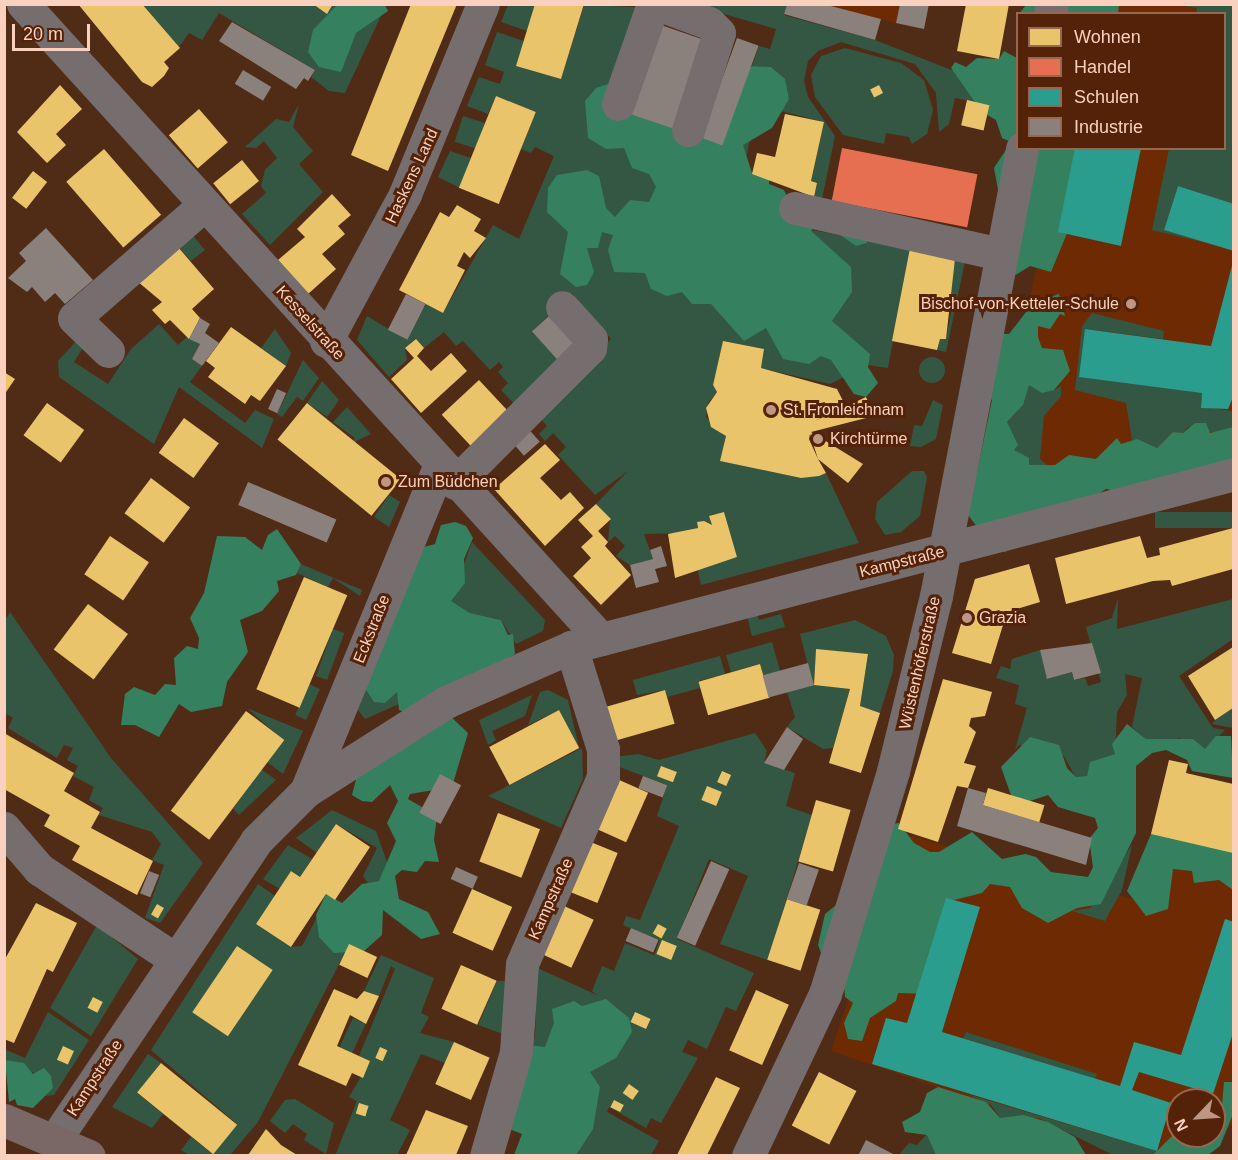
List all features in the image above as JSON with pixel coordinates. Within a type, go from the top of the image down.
[{"type":"main road","points":[[4,1120],[56,1138],[89,1155]]},
{"type":"street","name":"Kesselstraße","points":[[23,4],[447,475],[586,643]]},
{"type":"street","name":"Haskens Land","points":[[326,341],[409,185],[483,4]]},
{"type":"street","points":[[618,104],[655,4],[709,23],[719,33],[688,130]]},
{"type":"street","name":"Wüstenhöferstraße","points":[[748,1155],[813,1025],[842,945],[920,669],[1022,150]]},
{"type":"street","points":[[108,351],[74,318],[204,205]]},
{"type":"street","points":[[795,208],[1000,254]]},
{"type":"street","points":[[447,475],[590,348],[591,339],[562,307]]},
{"type":"street","name":"Kampstraße","points":[[56,1138],[173,958],[256,841],[306,791],[464,692],[586,643],[943,552],[1233,474]]},
{"type":"street","name":"Eckstraße","points":[[306,791],[447,475]]},
{"type":"street","name":"Kampstraße","points":[[486,1155],[516,1052],[522,964],[603,777],[603,749],[586,643]]},
{"type":"street","points":[[4,828],[22,870],[57,882],[173,958]]},
{"type":"shaded area","name":"Bischof-von-Ketteler-Schule","points":[[1178,4],[1203,9],[1233,5],[1233,450],[1089,487],[992,470],[1063,150],[1226,150],[1226,12],[1098,12],[1101,5]]},
{"type":"shaded area","points":[[827,5],[900,5],[896,23]]},
{"type":"shaded area","points":[[904,834],[1133,899],[1147,855],[1233,877],[1233,1123],[1226,1131],[1226,1088],[1166,1088],[1166,1148],[1211,1148],[1205,1155],[1136,1155],[831,1051]]},
{"type":"green space","points":[[142,5],[386,5],[345,93],[329,91],[311,77],[315,70],[219,13],[202,40],[189,33],[179,47]]},
{"type":"green space","points":[[337,5],[385,5],[388,11],[356,33],[341,72],[319,67],[308,52],[313,30]]},
{"type":"green space","points":[[508,5],[535,6],[527,31],[501,22]]},
{"type":"green space","points":[[584,5],[635,7],[724,146],[759,46],[770,49],[776,29],[693,5],[787,5],[784,15],[875,40],[954,71],[989,105],[955,98],[949,124],[939,132],[936,93],[915,64],[841,42],[818,51],[808,61],[804,81],[808,97],[835,136],[822,199],[814,197],[817,183],[811,181],[824,122],[757,105],[734,216],[910,248],[888,368],[868,365],[830,384],[761,368],[764,349],[723,341],[713,385],[717,392],[708,403],[706,417],[726,436],[721,461],[801,478],[826,473],[859,543],[701,585],[697,567],[737,557],[724,512],[709,516],[712,525],[697,522],[698,528],[684,533],[644,534],[653,559],[630,565],[616,556],[625,546],[615,536],[608,542],[610,519],[596,504],[628,471],[595,495],[558,455],[566,447],[553,433],[545,441],[539,434],[547,426],[537,415],[611,339],[572,293],[532,332],[564,366],[520,410],[501,390],[508,383],[498,372],[503,367],[499,362],[490,370],[463,341],[456,346],[444,332],[424,348],[415,339],[405,348],[407,360],[389,377],[357,340],[367,316],[407,340],[426,304],[443,313],[493,225],[519,239],[554,156],[535,147],[531,153],[521,149],[536,112],[496,96],[488,114],[467,106],[479,77],[500,84],[504,72],[485,65],[497,32],[524,41],[517,66],[561,79]]},
{"type":"green space","points":[[1026,5],[1119,5],[1118,12],[1021,12]]},
{"type":"green space","points":[[1178,5],[1233,5],[1233,204],[1178,186],[1164,230],[1207,243],[1152,230],[1169,150],[1226,150],[1226,12],[1196,12],[1197,8]]},
{"type":"green space","points":[[845,48],[901,63],[924,80],[933,110],[927,134],[912,144],[909,137],[886,133],[884,144],[843,135],[815,97],[811,75],[821,56]]},
{"type":"green space","points":[[1004,51],[1016,57],[1016,150],[1102,150],[1051,272],[1030,266],[1014,276],[994,168],[1011,142],[1002,138],[996,120],[982,112],[951,68],[955,62],[966,67],[977,58],[999,59]]},
{"type":"green space","points":[[740,66],[771,67],[785,79],[789,99],[772,128],[743,145],[752,173],[769,178],[769,184],[784,190],[789,201],[868,232],[867,243],[856,246],[819,220],[811,231],[851,267],[852,292],[832,321],[870,354],[868,367],[878,383],[866,397],[854,394],[831,360],[821,356],[809,364],[783,359],[766,328],[744,341],[711,304],[692,304],[682,292],[667,296],[651,289],[645,273],[614,272],[608,250],[613,235],[602,232],[598,248],[587,248],[594,272],[587,285],[576,287],[560,274],[568,232],[547,212],[548,188],[557,175],[587,170],[599,176],[606,208],[615,217],[630,200],[649,202],[656,187],[649,174],[632,168],[624,148],[606,149],[588,138],[585,101],[596,88],[611,83],[707,128]]},
{"type":"green space","points":[[299,104],[293,127],[313,151],[299,164],[323,192],[270,245],[242,214],[266,193],[261,186],[265,170],[277,158],[264,141],[256,148],[245,147],[276,119],[289,122]]},
{"type":"green space","points":[[463,116],[485,123],[477,149],[455,142]]},
{"type":"green space","points":[[450,151],[471,158],[460,188],[438,177]]},
{"type":"green space","points":[[190,232],[205,250],[191,261],[172,240]]},
{"type":"green space","points":[[966,257],[946,352],[937,350],[940,339],[946,339],[953,303],[947,301],[955,260]]},
{"type":"green space","points":[[1059,294],[1065,316],[1060,314],[1050,329],[1038,326],[1038,337],[1042,348],[1063,350],[1070,371],[1054,390],[1042,393],[1029,385],[1023,405],[1007,422],[1018,445],[1014,450],[1029,458],[1029,465],[1055,465],[1069,455],[1096,459],[1117,438],[1121,444],[1137,439],[1157,448],[1173,432],[1183,433],[1195,423],[1206,423],[1210,433],[1233,427],[1233,463],[1129,494],[1106,489],[1005,552],[993,547],[968,515],[992,400],[983,391],[999,334],[1009,334],[1033,303]]},
{"type":"green space","points":[[1092,313],[1164,331],[1163,339],[1086,329],[1202,393],[1201,407],[1233,411],[1233,427],[1217,433],[1188,427],[1183,433],[1173,432],[1157,448],[1132,440],[1126,403],[1075,390],[1082,326]]},
{"type":"green space","points":[[159,324],[178,345],[187,337],[200,344],[192,359],[202,366],[190,382],[245,423],[255,410],[274,419],[262,448],[179,387],[154,444],[59,377],[58,361],[78,339],[86,343],[74,362],[108,384],[131,349]]},
{"type":"green space","points":[[275,329],[291,353],[286,366],[261,348]]},
{"type":"green space","points":[[932,357],[941,361],[945,370],[941,379],[932,383],[923,379],[919,370],[923,361]]},
{"type":"green space","points":[[303,360],[319,378],[303,401],[297,397],[282,417],[277,414]]},
{"type":"green space","points":[[322,381],[339,400],[327,417],[307,403]]},
{"type":"green space","points":[[1030,384],[1054,390],[1061,386],[1061,396],[1044,416],[1040,459],[1047,465],[1041,467],[1028,465],[1014,450],[1007,422],[1023,405],[1023,391]]},
{"type":"green space","points":[[933,400],[943,405],[936,439],[921,447],[910,446],[914,425],[922,426]]},
{"type":"green space","points":[[347,407],[371,434],[352,443],[355,438],[333,422]]},
{"type":"green space","points":[[912,471],[924,471],[927,477],[920,516],[901,532],[885,535],[875,519],[877,502]]},
{"type":"green space","points":[[389,495],[400,502],[389,527],[374,517]]},
{"type":"green space","points":[[1155,512],[1233,512],[1233,528],[1155,528]]},
{"type":"green space","points":[[455,522],[466,526],[473,538],[464,559],[465,583],[451,601],[470,613],[501,620],[508,635],[513,634],[515,654],[407,713],[399,710],[397,692],[385,703],[374,702],[365,688],[420,548],[435,544],[441,525]]},
{"type":"green space","points":[[277,529],[301,564],[296,575],[277,581],[279,591],[262,611],[240,620],[248,652],[227,682],[222,706],[191,712],[179,704],[159,737],[135,725],[121,725],[125,694],[134,687],[155,695],[165,684],[176,685],[174,658],[187,646],[198,649],[199,638],[190,618],[204,593],[217,536],[245,537],[262,550],[268,535]]},
{"type":"green space","points":[[472,542],[545,620],[543,631],[516,644],[501,620],[470,613],[451,601]]},
{"type":"green space","points":[[301,564],[362,590],[360,596],[333,578],[328,587],[297,573]]},
{"type":"green space","points":[[1118,598],[1117,629],[1233,599],[1233,639],[1179,676],[1213,728],[1225,730],[1205,750],[1179,738],[1170,743],[1146,739],[1132,727],[1142,678],[1125,674],[1127,695],[1117,712],[1115,754],[1091,762],[1087,776],[1076,778],[1064,756],[1019,745],[1015,750],[1027,708],[1015,704],[1019,685],[996,678],[1001,666],[1010,669],[1012,659],[1040,650],[1048,679],[1072,672],[1074,680],[1085,678],[1088,686],[1101,682],[1086,627],[1112,618]]},
{"type":"green space","points":[[755,605],[759,620],[781,614],[785,627],[752,636],[745,607]]},
{"type":"green space","points":[[10,612],[111,758],[203,863],[160,923],[145,918],[164,865],[152,860],[161,844],[152,832],[99,815],[103,808],[89,800],[94,787],[73,776],[78,766],[67,760],[73,748],[64,745],[57,758],[8,728],[13,718],[5,713],[5,620]]},
{"type":"green space","points":[[855,620],[886,636],[894,655],[893,671],[880,713],[860,706],[868,654],[816,650],[814,685],[850,689],[833,748],[823,749],[787,727],[795,717],[787,692],[813,685],[800,634]]},
{"type":"green space","points":[[333,629],[344,633],[327,680],[316,676]]},
{"type":"green space","points":[[772,642],[780,671],[763,675],[760,664],[731,672],[726,655]]},
{"type":"green space","points":[[720,656],[725,674],[698,681],[700,688],[667,697],[665,690],[637,695],[633,680]]},
{"type":"green space","points":[[309,684],[320,689],[306,720],[295,715]]},
{"type":"green space","points":[[365,688],[377,700],[397,691],[399,704],[365,719],[358,710]]},
{"type":"green space","points":[[548,690],[568,700],[579,748],[559,710],[528,725],[540,692]]},
{"type":"green space","points":[[532,695],[525,716],[492,731],[496,740],[488,745],[479,720]]},
{"type":"green space","points":[[247,708],[303,731],[283,774],[267,762],[283,740]]},
{"type":"green space","points":[[1233,708],[1233,728],[1212,724],[1215,720]]},
{"type":"green space","points":[[448,714],[468,733],[452,787],[410,794],[408,799],[437,816],[434,840],[439,862],[425,861],[417,872],[402,870],[395,876],[399,899],[428,912],[440,934],[421,939],[383,910],[382,935],[364,951],[334,953],[319,937],[316,915],[326,894],[342,903],[362,884],[379,881],[396,841],[387,823],[398,801],[390,785],[372,802],[362,801],[352,795],[359,768]]},
{"type":"green space","points":[[1127,724],[1146,739],[1193,739],[1205,749],[1216,736],[1231,736],[1233,778],[1192,771],[1187,760],[1166,750],[1152,753],[1136,766],[1136,833],[1101,904],[1077,908],[1048,923],[1022,908],[1010,887],[990,884],[982,893],[946,902],[929,994],[898,993],[896,1001],[870,1018],[862,1041],[848,1039],[844,1023],[853,1003],[845,997],[843,972],[824,961],[818,945],[825,914],[841,901],[891,824],[899,823],[914,843],[930,852],[939,852],[972,832],[1002,859],[1025,854],[1036,857],[1051,872],[1088,877],[1093,867],[1089,839],[1098,828],[1095,818],[1058,807],[1048,795],[1027,802],[1012,798],[1001,767],[1030,737],[1059,745],[1067,768],[1076,777],[1087,776],[1090,762],[1115,754],[1112,744]]},
{"type":"green space","points":[[755,733],[767,751],[764,763],[795,773],[786,806],[812,815],[768,960],[720,944],[748,876],[709,859],[677,939],[754,973],[736,1011],[726,1007],[707,1049],[688,1040],[682,1052],[698,1058],[661,1123],[651,1118],[646,1128],[609,1107],[607,1112],[659,1141],[651,1155],[554,1155],[512,1126],[535,1036],[536,1007],[526,990],[533,966],[597,995],[592,991],[602,966],[614,971],[625,943],[654,955],[660,940],[623,925],[626,916],[640,920],[679,826],[657,816],[667,785],[617,766],[614,757],[638,754],[659,760]]},
{"type":"green space","points":[[582,748],[583,779],[561,828],[488,796]]},
{"type":"green space","points":[[261,769],[276,780],[239,815],[233,809]]},
{"type":"green space","points":[[332,810],[376,831],[388,865],[379,881],[368,883],[363,876],[377,848],[336,824],[317,853],[296,838]]},
{"type":"green space","points":[[1166,832],[1233,837],[1233,890],[1219,880],[1194,883],[1192,871],[1173,869],[1168,909],[1146,916],[1127,891],[1151,834]]},
{"type":"green space","points":[[288,845],[312,859],[300,877],[291,871],[280,889],[263,879]]},
{"type":"green space","points":[[1132,845],[1122,890],[1105,921],[1072,911],[1090,908]]},
{"type":"green space","points":[[258,884],[275,896],[256,924],[291,947],[302,946],[323,906],[356,931],[258,1122],[230,1155],[189,1155],[181,1150],[191,1137],[213,1154],[237,1124],[151,1050]]},
{"type":"green space","points":[[97,925],[138,959],[91,1036],[50,1008]]},
{"type":"green space","points":[[381,955],[434,978],[421,1013],[429,1017],[420,1033],[454,1042],[445,1063],[421,1054],[390,1120],[410,1130],[397,1155],[335,1156],[357,1101],[349,1097],[370,1061],[359,1056],[395,969],[391,966],[379,996],[364,991]]},
{"type":"green space","points":[[497,981],[508,981],[503,1034],[478,1025]]},
{"type":"green space","points":[[606,999],[629,1018],[632,1032],[616,1058],[590,1072],[600,1087],[593,1129],[576,1155],[514,1155],[522,1134],[507,1128],[529,1045],[545,1047],[554,1023],[552,1009],[574,1001],[582,1006]]},
{"type":"green space","points":[[48,1012],[89,1040],[54,1095],[46,1096],[52,1081],[5,1060],[4,1049],[25,1058]]},
{"type":"green space","points":[[353,1018],[366,1024],[352,1053],[339,1047]]},
{"type":"green space","points":[[966,1032],[1097,1074],[1095,1079],[963,1038]]},
{"type":"green space","points":[[148,1054],[161,1063],[137,1093],[163,1114],[152,1128],[112,1107]]},
{"type":"green space","points":[[5,1060],[24,1063],[33,1074],[44,1068],[51,1076],[53,1088],[33,1108],[17,1105],[15,1099],[9,1102]]},
{"type":"green space","points":[[1224,1082],[1233,1082],[1233,1114],[1226,1131],[1226,1088],[1223,1088]]},
{"type":"green space","points":[[938,1087],[986,1102],[1000,1118],[1023,1115],[1048,1122],[1075,1137],[1086,1155],[936,1155],[927,1135],[905,1132],[902,1122],[920,1112],[927,1093]]},
{"type":"green space","points":[[967,1094],[1157,1151],[1156,1155],[1113,1155],[1039,1118],[1000,1118],[991,1105]]},
{"type":"green space","points":[[295,1099],[334,1123],[326,1154],[304,1140],[307,1134],[293,1124],[285,1133],[270,1121],[285,1100]]},
{"type":"green space","points":[[927,1134],[936,1155],[898,1156],[909,1143],[917,1145]]},
{"type":"green space","points":[[1166,1142],[1166,1148],[1217,1148],[1208,1155],[1153,1155]]},
{"type":"building: Wohnen","points":[[78,4],[142,4],[180,48],[164,62],[169,68],[164,76],[152,87],[142,82]]},
{"type":"building: Wohnen","points":[[313,4],[333,4],[327,14]]},
{"type":"building: Wohnen","points":[[411,4],[457,4],[388,171],[351,155]]},
{"type":"building: Wohnen","points":[[535,4],[584,4],[561,79],[516,66]]},
{"type":"building: Wohnen","points":[[966,4],[1009,4],[999,59],[957,51]]},
{"type":"building: Wohnen","points":[[60,85],[82,109],[56,134],[66,145],[47,163],[17,132]]},
{"type":"building: Wohnen","points":[[879,85],[883,93],[874,98],[870,90]]},
{"type":"building: Wohnen","points":[[496,96],[536,112],[499,204],[459,188]]},
{"type":"building: Wohnen","points":[[967,100],[989,105],[984,131],[961,125]]},
{"type":"building: Wohnen","points":[[199,109],[228,142],[198,168],[169,135]]},
{"type":"building: Wohnen","points":[[785,114],[824,122],[811,181],[817,183],[814,197],[752,174],[757,153],[775,157]]},
{"type":"building: Wohnen","points":[[104,149],[161,215],[123,247],[66,182]]},
{"type":"building: Wohnen","points":[[242,160],[259,181],[230,204],[213,183]]},
{"type":"building: Wohnen","points":[[33,171],[47,182],[26,209],[12,198]]},
{"type":"building: Wohnen","points":[[332,194],[351,215],[338,226],[345,234],[322,254],[336,269],[308,294],[278,260],[305,237],[297,229]]},
{"type":"building: Wohnen","points":[[457,205],[481,219],[474,231],[486,238],[470,258],[464,252],[457,266],[465,270],[443,313],[399,290],[440,212],[449,217]]},
{"type":"building: Wohnen","points":[[172,240],[214,289],[192,309],[200,318],[189,339],[170,320],[165,324],[152,310],[162,302],[131,276]]},
{"type":"building: Wohnen","points":[[910,248],[955,259],[946,339],[940,339],[937,350],[892,341]]},
{"type":"building: Wohnen","points":[[231,327],[286,366],[260,401],[251,395],[245,404],[208,377],[215,368],[206,361]]},
{"type":"building: Wohnen","points":[[416,339],[424,348],[417,356],[431,371],[451,353],[467,371],[421,413],[391,379],[414,358],[405,348]]},
{"type":"building: Wohnen","name":"St. Fronleichnam","points":[[723,341],[764,349],[761,368],[837,389],[845,405],[815,421],[866,397],[874,416],[811,432],[863,464],[848,483],[818,459],[826,473],[801,478],[720,461],[726,436],[711,427],[706,408],[717,392],[713,385]],"holes":[[[810,434],[818,459],[809,439]]]},
{"type":"building: Wohnen","points":[[4,372],[15,379],[4,395]]},
{"type":"building: Wohnen","points":[[479,380],[516,419],[479,454],[442,415]]},
{"type":"building: Wohnen","points":[[47,403],[84,430],[61,462],[23,435]]},
{"type":"building: Wohnen","points":[[307,403],[401,479],[371,516],[277,440]]},
{"type":"building: Wohnen","points":[[184,418],[219,443],[194,478],[159,453]]},
{"type":"building: Wohnen","points":[[545,444],[560,460],[540,478],[561,500],[570,492],[584,508],[545,546],[494,489]]},
{"type":"building: Wohnen","points":[[151,478],[190,507],[164,543],[125,513]]},
{"type":"building: Wohnen","points":[[596,504],[611,519],[598,531],[608,542],[605,546],[631,575],[601,605],[573,576],[591,558],[581,547],[593,536],[578,520]]},
{"type":"building: Wohnen","points":[[724,512],[737,557],[675,578],[668,534],[698,528],[697,522],[704,521],[712,525],[709,516]]},
{"type":"building: Wohnen","points":[[1233,528],[1233,569],[1172,586],[1170,580],[1153,581],[1066,604],[1055,558],[1140,536],[1147,558],[1160,555],[1159,548]]},
{"type":"building: Wohnen","points":[[110,536],[149,562],[123,600],[84,574]]},
{"type":"building: Wohnen","points":[[1029,564],[1040,602],[1007,612],[991,664],[952,653],[975,579]]},
{"type":"building: Wohnen","points":[[304,577],[347,595],[300,708],[256,689]]},
{"type":"building: Wohnen","points":[[88,604],[128,634],[94,680],[54,650]]},
{"type":"building: Wohnen","points":[[1233,647],[1233,708],[1215,720],[1188,676]]},
{"type":"building: Wohnen","points":[[816,649],[868,654],[860,706],[880,713],[861,773],[829,763],[850,689],[814,685]]},
{"type":"building: Wohnen","points":[[760,664],[770,698],[708,715],[698,682]]},
{"type":"building: Wohnen","points":[[943,679],[992,692],[985,716],[971,718],[969,726],[976,732],[964,763],[976,766],[968,788],[957,786],[938,842],[898,829]]},
{"type":"building: Wohnen","points":[[665,690],[675,724],[615,741],[605,707]]},
{"type":"building: Wohnen","points":[[559,710],[579,748],[509,785],[489,747]]},
{"type":"building: Wohnen","points":[[246,711],[284,740],[209,840],[171,811]]},
{"type":"building: Wohnen","points":[[4,733],[74,773],[64,791],[100,812],[91,828],[153,861],[137,895],[72,860],[80,846],[44,826],[50,815],[4,789]]},
{"type":"building: Wohnen","points":[[1169,760],[1188,764],[1186,773],[1233,784],[1233,853],[1151,834]]},
{"type":"building: Wohnen","points":[[661,766],[677,772],[673,782],[657,776]]},
{"type":"building: Wohnen","points":[[722,771],[731,775],[726,786],[717,782]]},
{"type":"building: Wohnen","points":[[617,779],[648,793],[626,842],[595,828]]},
{"type":"building: Wohnen","points":[[707,786],[722,792],[716,806],[701,800]]},
{"type":"building: Wohnen","points":[[988,788],[1044,805],[1039,822],[983,805]]},
{"type":"building: Wohnen","points":[[816,800],[851,810],[833,871],[798,862]]},
{"type":"building: Wohnen","points":[[498,813],[540,829],[521,878],[479,862]]},
{"type":"building: Wohnen","points":[[336,824],[370,847],[335,900],[326,894],[291,947],[256,924],[291,871],[300,877]]},
{"type":"building: Wohnen","points":[[588,841],[618,853],[597,903],[568,891]]},
{"type":"building: Wohnen","points":[[472,889],[512,907],[493,951],[452,933]]},
{"type":"building: Wohnen","points":[[787,899],[820,910],[801,971],[767,960]]},
{"type":"building: Wohnen","points":[[36,903],[77,923],[53,972],[47,969],[14,1043],[4,1039],[4,961]]},
{"type":"building: Wohnen","points":[[157,904],[164,908],[158,918],[151,914]]},
{"type":"building: Wohnen","points":[[562,905],[594,920],[571,968],[540,953]]},
{"type":"building: Wohnen","points":[[658,924],[667,929],[661,938],[653,934]]},
{"type":"building: Wohnen","points":[[662,940],[677,946],[671,960],[656,954]]},
{"type":"building: Wohnen","points":[[349,944],[377,957],[367,978],[339,965]]},
{"type":"building: Wohnen","points":[[237,946],[273,970],[228,1036],[192,1012]]},
{"type":"building: Wohnen","points":[[461,965],[497,981],[477,1025],[441,1009]]},
{"type":"building: Wohnen","points":[[334,989],[357,999],[364,991],[379,996],[366,1024],[350,1015],[337,1046],[370,1061],[363,1078],[352,1073],[346,1086],[298,1065]]},
{"type":"building: Wohnen","points":[[756,990],[789,1005],[762,1065],[729,1050]]},
{"type":"building: Wohnen","points":[[93,997],[103,1002],[97,1013],[88,1008]]},
{"type":"building: Wohnen","points":[[635,1012],[651,1019],[646,1029],[631,1022]]},
{"type":"building: Wohnen","points":[[454,1042],[490,1058],[471,1100],[435,1084]]},
{"type":"building: Wohnen","points":[[63,1046],[74,1051],[68,1065],[57,1060]]},
{"type":"building: Wohnen","points":[[380,1047],[387,1050],[383,1061],[375,1058]]},
{"type":"building: Wohnen","points":[[161,1063],[237,1125],[213,1154],[137,1093]]},
{"type":"building: Wohnen","points":[[819,1072],[856,1091],[829,1145],[792,1125]]},
{"type":"building: Wohnen","points":[[716,1077],[740,1088],[707,1155],[677,1155]]},
{"type":"building: Wohnen","points":[[629,1084],[639,1091],[633,1100],[623,1093]]},
{"type":"building: Wohnen","points":[[614,1100],[624,1105],[620,1112],[610,1107]]},
{"type":"building: Wohnen","points":[[359,1103],[369,1106],[365,1116],[356,1114]]},
{"type":"building: Wohnen","points":[[426,1110],[468,1126],[456,1155],[406,1155]]},
{"type":"building: Wohnen","points":[[266,1129],[281,1145],[297,1155],[248,1155]]},
{"type":"building: Handel","points":[[842,148],[977,174],[967,227],[832,201]]},
{"type":"building: Schulen","points":[[1075,150],[1141,150],[1121,246],[1058,232]]},
{"type":"building: Schulen","points":[[1178,186],[1234,204],[1234,251],[1164,230]]},
{"type":"building: Schulen","name":"Bischof-von-Ketteler-Schule","points":[[1234,258],[1234,395],[1228,409],[1201,408],[1202,393],[1079,377],[1085,329],[1211,346]]},
{"type":"building: Schulen","points":[[946,898],[980,907],[942,1032],[1120,1086],[1134,1042],[1181,1055],[1225,919],[1234,922],[1234,1030],[1215,1088],[1193,1088],[1139,1072],[1132,1090],[1166,1101],[1166,1120],[1157,1151],[872,1064],[886,1018],[907,1023]]},
{"type":"building: Industrie","points":[[900,4],[929,4],[924,29],[896,23]]},
{"type":"building: Industrie","points":[[787,5],[827,5],[881,19],[875,40],[784,14]]},
{"type":"building: Industrie","points":[[232,22],[315,70],[308,81],[304,78],[296,89],[219,41]]},
{"type":"building: Industrie","points":[[661,25],[704,40],[674,129],[630,114]]},
{"type":"building: Industrie","points":[[737,38],[759,46],[722,145],[701,138]]},
{"type":"building: Industrie","points":[[243,70],[271,87],[263,101],[235,84]]},
{"type":"building: Industrie","points":[[46,228],[93,280],[65,304],[55,293],[45,302],[32,287],[27,292],[8,278],[26,261],[19,253]]},
{"type":"building: Industrie","points":[[406,294],[426,304],[407,340],[388,330]]},
{"type":"building: Industrie","points":[[549,316],[580,350],[563,366],[532,331]]},
{"type":"building: Industrie","points":[[200,318],[210,324],[205,333],[219,343],[202,366],[192,359],[200,344],[189,339]]},
{"type":"building: Industrie","points":[[277,389],[286,393],[277,413],[268,409]]},
{"type":"building: Industrie","points":[[526,426],[540,442],[524,456],[510,440]]},
{"type":"building: Industrie","points":[[248,482],[336,520],[327,543],[238,505]]},
{"type":"building: Industrie","points":[[661,546],[667,566],[655,569],[659,582],[636,588],[630,565],[653,559],[650,550]]},
{"type":"building: Industrie","points":[[1092,643],[1101,673],[1074,680],[1072,672],[1047,679],[1040,650]]},
{"type":"building: Industrie","points":[[808,663],[814,685],[769,697],[763,675]]},
{"type":"building: Industrie","points":[[787,727],[803,739],[784,770],[764,763]]},
{"type":"building: Industrie","points":[[440,774],[461,785],[441,824],[419,813]]},
{"type":"building: Industrie","points":[[643,776],[667,785],[663,797],[638,788]]},
{"type":"building: Industrie","points":[[968,788],[986,793],[983,805],[1092,838],[1086,865],[957,826]]},
{"type":"building: Industrie","points":[[711,861],[729,869],[695,946],[677,938]]},
{"type":"building: Industrie","points":[[799,863],[819,870],[806,906],[787,899]]},
{"type":"building: Industrie","points":[[456,867],[478,877],[473,889],[451,879]]},
{"type":"building: Industrie","points":[[149,871],[159,875],[150,897],[140,893]]},
{"type":"building: Industrie","points":[[631,928],[659,940],[653,953],[626,941]]},
{"type":"building: Industrie","points":[[866,1140],[897,1156],[858,1156]]},
{"type":"place","name":"Bischof-von-Ketteler-Schule","points":[[1131,304]]},
{"type":"place","name":"St. Fronleichnam","points":[[771,410]]},
{"type":"place","name":"Kirchtürme","points":[[818,439]]},
{"type":"place","name":"Zum Büdchen","points":[[386,482]]},
{"type":"place","name":"Grazia","points":[[967,618]]}]
